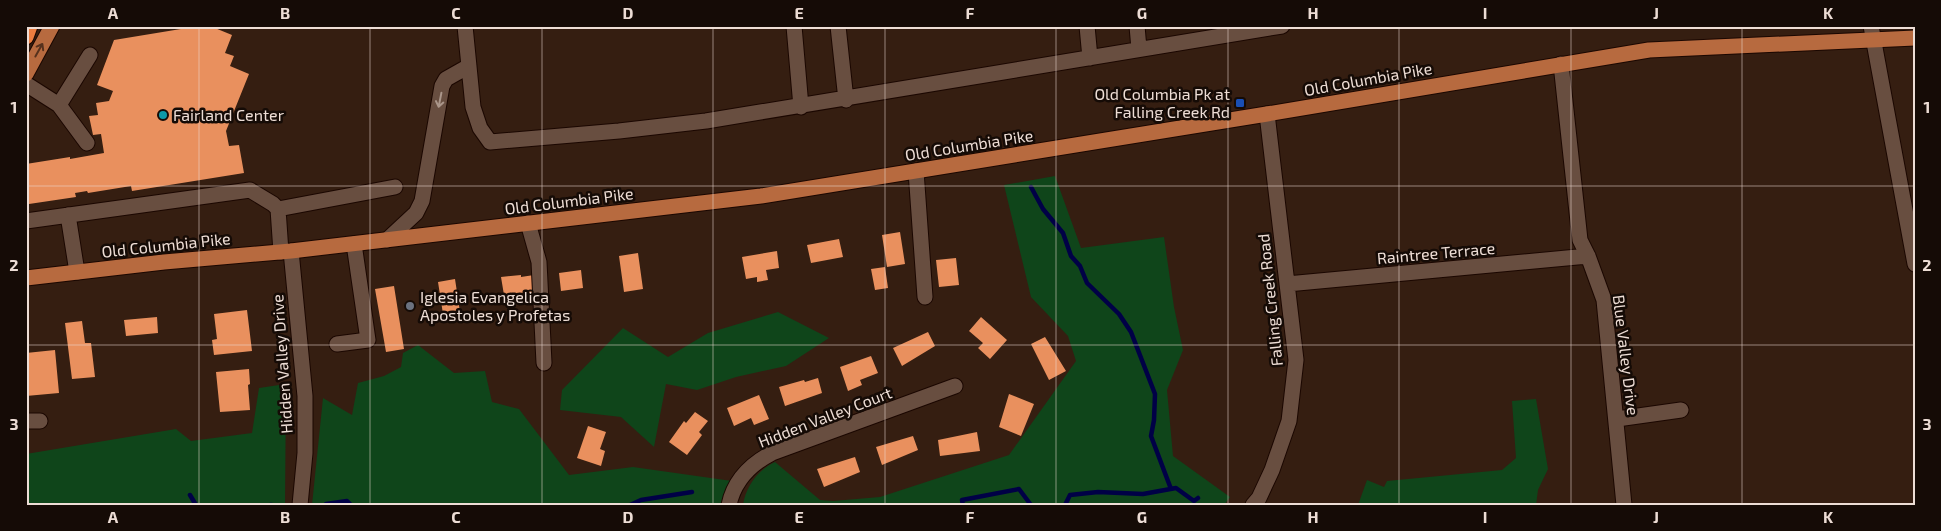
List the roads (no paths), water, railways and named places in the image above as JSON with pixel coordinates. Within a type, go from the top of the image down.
[{"type":"highway","points":[[26,38],[30,26]]},
{"type":"main road","points":[[26,38],[34,26]]},
{"type":"main road","points":[[26,74],[52,26]]},
{"type":"main road","name":"Old Columbia Pike","points":[[26,278],[286,252],[761,196],[1649,50],[1872,32],[1915,38]]},
{"type":"street","points":[[465,26],[473,107],[480,128],[490,142],[706,122],[1282,26]]},
{"type":"street","points":[[794,26],[801,107]]},
{"type":"street","points":[[838,26],[846,100]]},
{"type":"street","points":[[1087,26],[1090,58]]},
{"type":"street","points":[[1137,26],[1139,49]]},
{"type":"street","points":[[1872,32],[1915,264]]},
{"type":"street","points":[[59,105],[90,55]]},
{"type":"street","name":"Blue Valley Drive","points":[[1561,64],[1580,240],[1604,300],[1624,505]]},
{"type":"street","points":[[387,240],[416,213],[422,201],[442,86],[446,79],[469,66]]},
{"type":"street","points":[[26,84],[59,105],[87,143]]},
{"type":"street","name":"Falling Creek Road","points":[[1253,505],[1272,470],[1289,422],[1296,360],[1267,114]]},
{"type":"street","points":[[916,171],[925,297]]},
{"type":"street","points":[[26,221],[250,190],[274,204],[278,209],[395,187]]},
{"type":"street","name":"Hidden Valley Drive","points":[[278,209],[286,252],[305,396],[305,453],[300,505]]},
{"type":"street","points":[[68,215],[77,272]]},
{"type":"street","points":[[528,223],[539,262],[544,363]]},
{"type":"street","points":[[337,344],[368,340],[354,244]]},
{"type":"street","name":"Raintree Terrace","points":[[1287,284],[1588,256]]},
{"type":"street","name":"Hidden Valley Court","points":[[729,505],[738,482],[758,460],[772,453],[955,386]]},
{"type":"street","points":[[1617,419],[1681,410]]},
{"type":"waterway","points":[[1031,187],[1043,209],[1063,233],[1071,256],[1080,266],[1087,283],[1119,314],[1131,332],[1155,394],[1151,436],[1171,489]]},
{"type":"waterway","points":[[1065,505],[1070,495],[1098,492],[1143,494],[1176,488],[1194,501],[1198,498]]},
{"type":"waterway","points":[[963,505],[962,500],[1019,489],[1031,505]]},
{"type":"waterway","points":[[630,505],[641,500],[692,492]]},
{"type":"waterway","points":[[190,495],[196,505]]},
{"type":"waterway","points":[[326,504],[347,501],[351,505]]},
{"type":"place","name":"Old Columbia Pk at Falling Creek Rd","points":[[1240,103]]},
{"type":"place","name":"Fairland Center","points":[[163,115]]},
{"type":"place","name":"Iglesia Evangelica Apostoles y Profetas","points":[[410,306]]}]
